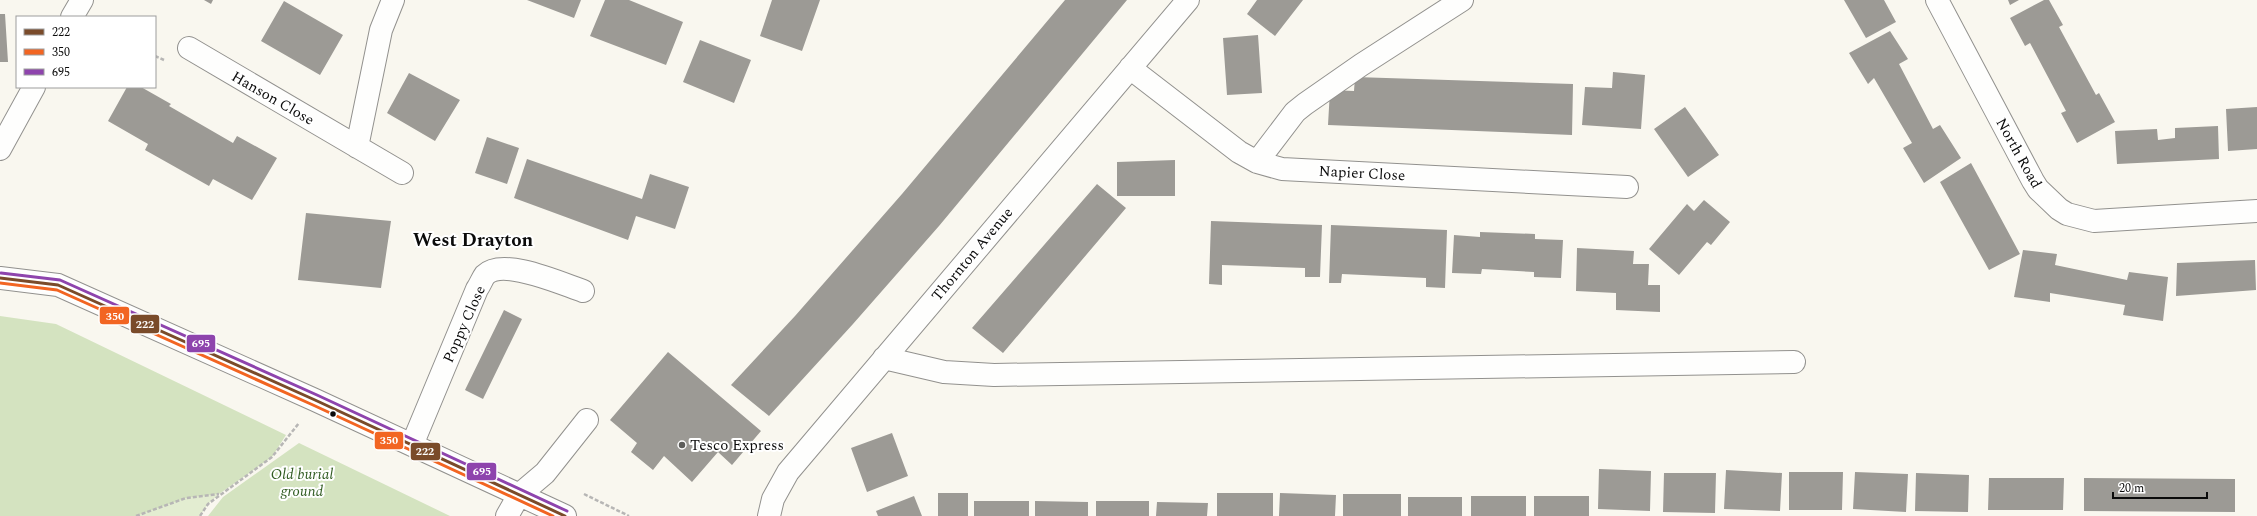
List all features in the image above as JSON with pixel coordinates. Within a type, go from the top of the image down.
[{"type":"street","points":[[73,16],[82,0]]},
{"type":"street","points":[[357,148],[382,30],[393,0]]},
{"type":"street","name":"Thornton Avenue","points":[[769,516],[773,499],[788,472],[1188,0]]},
{"type":"street","points":[[1257,162],[1295,112],[1305,104],[1361,65],[1462,0]]},
{"type":"street","name":"North Road","points":[[1937,0],[2038,190],[2067,214],[2094,221],[2257,211]]},
{"type":"street","name":"Hanson Close","points":[[189,48],[357,148],[402,173]]},
{"type":"street","name":"Napier Close","points":[[1130,68],[1240,152],[1257,162],[1282,169],[1626,187]]},
{"type":"street","points":[[0,149],[33,88]]},
{"type":"street","name":"Poppy Close","points":[[412,445],[477,289],[486,275],[497,270],[514,268],[583,291]]},
{"type":"street","points":[[0,278],[58,285],[315,400],[565,516]]},
{"type":"street","points":[[884,358],[944,372],[994,375],[1794,362]]},
{"type":"street","points":[[508,516],[519,495],[545,473],[587,420]]},
{"type":"path","points":[[200,516],[208,504],[220,494],[272,457],[315,400]]},
{"type":"path","points":[[136,516],[186,498],[220,494]]},
{"type":"green space","points":[[0,316],[56,324],[286,435],[272,457],[219,494],[186,498],[136,516],[0,516]]},
{"type":"green space","name":"Old burial ground","points":[[299,443],[450,516],[208,516],[223,497]]},
{"type":"green space","points":[[219,494],[208,504],[200,516],[136,516],[186,498]]},
{"type":"building","points":[[204,0],[213,0],[211,4]]},
{"type":"building","points":[[527,0],[581,0],[574,18]]},
{"type":"building","points":[[605,0],[629,0],[683,22],[666,65],[590,36]]},
{"type":"building","points":[[772,0],[820,0],[802,51],[760,36]]},
{"type":"building","points":[[1065,0],[1127,0],[939,226],[853,324],[769,416],[731,385],[795,316],[902,194]]},
{"type":"building","points":[[1257,0],[1303,0],[1275,36],[1247,14]]},
{"type":"building","points":[[1844,0],[1884,0],[1896,22],[1866,38]]},
{"type":"building","points":[[2008,0],[2019,0],[2010,5]]},
{"type":"building","points":[[2044,0],[2049,0],[2063,25],[2059,27],[2096,95],[2099,93],[2115,122],[2077,143],[2061,113],[2066,111],[2030,43],[2025,46],[2010,18]]},
{"type":"building","points":[[284,1],[343,35],[320,75],[261,41]]},
{"type":"building","points":[[0,14],[5,14],[8,62],[0,62]]},
{"type":"building","points":[[1890,31],[1908,59],[1899,64],[1933,129],[1940,125],[1961,158],[1924,183],[1903,148],[1912,143],[1874,78],[1868,84],[1849,53]]},
{"type":"building","points":[[1258,35],[1262,93],[1227,95],[1223,38]]},
{"type":"building","points":[[700,40],[751,60],[734,103],[683,82]]},
{"type":"building","points":[[1613,72],[1645,75],[1641,129],[1582,125],[1585,87],[1612,88]]},
{"type":"building","points":[[409,73],[460,100],[435,141],[387,113]]},
{"type":"building","points":[[1355,77],[1573,84],[1572,135],[1328,125],[1330,90],[1354,91]]},
{"type":"building","points":[[126,88],[143,88],[171,104],[169,106],[233,143],[237,136],[277,158],[252,200],[213,179],[209,186],[145,150],[148,144],[108,121]]},
{"type":"building","points":[[1685,107],[1719,155],[1688,177],[1654,129]]},
{"type":"building","points":[[2257,107],[2257,149],[2228,151],[2226,109]]},
{"type":"building","points":[[2218,126],[2219,159],[2117,164],[2115,131],[2157,129],[2158,140],[2175,138],[2175,128]]},
{"type":"building","points":[[487,137],[519,148],[507,184],[475,173]]},
{"type":"building","points":[[527,159],[642,199],[650,174],[689,187],[675,229],[636,216],[628,240],[514,198]]},
{"type":"building","points":[[1175,160],[1175,196],[1117,196],[1117,162]]},
{"type":"building","points":[[1971,163],[2020,254],[1989,270],[1940,182]]},
{"type":"building","points":[[1097,184],[1126,208],[1003,353],[972,328]]},
{"type":"building","points":[[1704,200],[1730,222],[1711,245],[1707,242],[1679,275],[1649,249],[1687,204],[1694,211]]},
{"type":"building","points":[[306,213],[391,221],[381,288],[298,280]]},
{"type":"building","points":[[1211,221],[1322,225],[1320,277],[1305,277],[1305,268],[1222,265],[1222,285],[1209,284]]},
{"type":"building","points":[[1331,225],[1447,230],[1445,288],[1426,287],[1426,278],[1342,274],[1341,283],[1329,283]]},
{"type":"building","points":[[1480,232],[1535,234],[1535,239],[1563,240],[1561,278],[1534,277],[1534,272],[1482,269],[1481,274],[1452,273],[1454,235],[1480,237]]},
{"type":"building","points":[[1577,248],[1634,251],[1633,264],[1649,264],[1648,285],[1660,285],[1660,312],[1616,310],[1616,293],[1576,291]]},
{"type":"building","points":[[2023,250],[2057,254],[2055,265],[2127,280],[2129,272],[2168,277],[2163,321],[2123,315],[2125,305],[2050,293],[2050,302],[2014,297]]},
{"type":"building","points":[[2255,260],[2256,290],[2176,296],[2177,263]]},
{"type":"building","points":[[504,310],[522,319],[483,399],[465,390]]},
{"type":"building","points":[[668,352],[761,431],[732,465],[718,452],[692,482],[664,456],[653,470],[631,452],[637,443],[610,420]]},
{"type":"building","points":[[892,433],[908,476],[867,492],[851,448]]},
{"type":"building","points":[[1599,469],[1651,471],[1650,511],[1598,509]]},
{"type":"building","points":[[1726,470],[1782,473],[1780,511],[1724,509]]},
{"type":"building","points":[[1789,472],[1843,472],[1842,510],[1789,510]]},
{"type":"building","points":[[1855,472],[1908,474],[1906,512],[1853,509]]},
{"type":"building","points":[[1664,473],[1716,473],[1715,513],[1663,512]]},
{"type":"building","points":[[1916,473],[1969,475],[1968,512],[1915,511]]},
{"type":"building","points":[[1989,478],[2064,478],[2063,510],[1988,510]]},
{"type":"building","points":[[2084,478],[2235,479],[2235,512],[2084,511]]},
{"type":"building","points":[[938,493],[968,493],[968,516],[938,516]]},
{"type":"building","points":[[1217,493],[1273,493],[1273,516],[1217,516]]},
{"type":"building","points":[[1280,493],[1336,495],[1335,516],[1279,516]]},
{"type":"building","points":[[1343,494],[1401,494],[1401,516],[1343,516]]},
{"type":"building","points":[[914,496],[922,516],[878,516],[876,511]]},
{"type":"building","points":[[1471,496],[1526,496],[1526,516],[1471,516]]},
{"type":"building","points":[[1534,496],[1589,496],[1589,516],[1534,516]]},
{"type":"building","points":[[1408,497],[1462,497],[1462,516],[1408,516]]},
{"type":"building","points":[[974,501],[1029,501],[1029,516],[974,516]]},
{"type":"building","points":[[1035,501],[1088,502],[1088,516],[1035,516]]},
{"type":"building","points":[[1096,501],[1149,501],[1149,516],[1096,516]]},
{"type":"building","points":[[1157,502],[1208,503],[1207,516],[1156,516]]},
{"type":"transit line","name":"695","points":[[1,273],[60,280],[317,395],[567,511]]},
{"type":"transit line","name":"222","points":[[0,278],[58,285],[315,400],[565,516]]},
{"type":"transit line","name":"350","points":[[0,283],[57,290],[313,405],[553,516]]},
{"type":"place","name":"Tesco Express","points":[[682,445]]},
{"type":"district","name":"West Drayton","points":[[473,239]]}]
